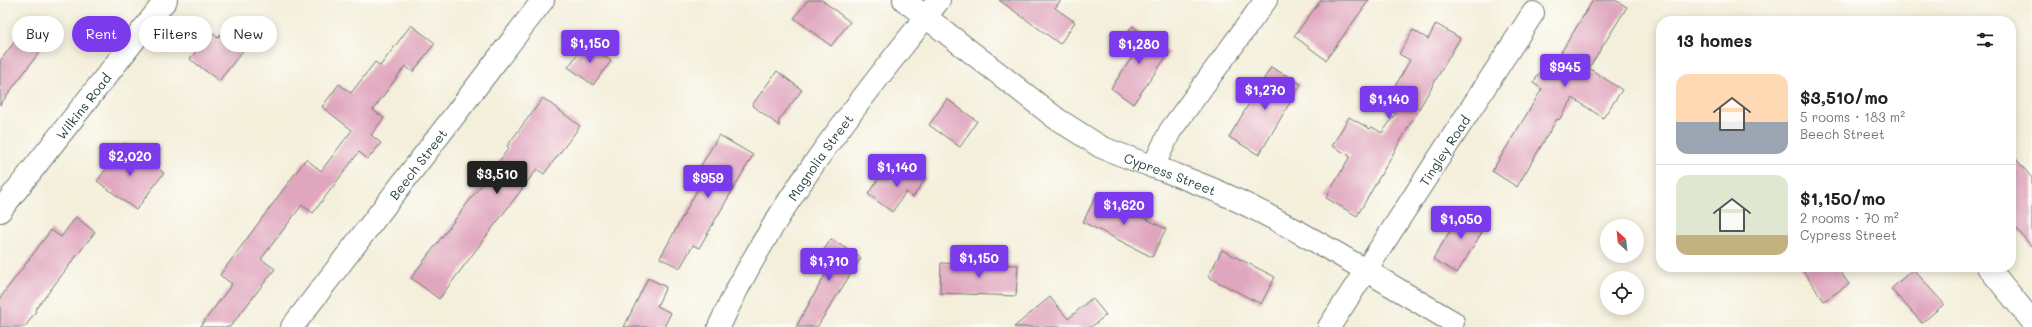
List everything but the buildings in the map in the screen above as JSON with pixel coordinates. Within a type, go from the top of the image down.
[{"type":"street","name":"Wilkins Road","points":[[0,212],[166,0]]},
{"type":"street","name":"Beech Street","points":[[292,327],[543,0]]},
{"type":"street","name":"Cypress Street","points":[[904,0],[1057,119],[1086,139],[1101,147],[1206,186],[1248,205],[1454,322]]},
{"type":"street","name":"Magnolia Street","points":[[719,327],[760,250],[811,167],[939,0]]},
{"type":"street","points":[[1153,167],[1170,130],[1266,0]]},
{"type":"street","name":"Tingley Road","points":[[1329,327],[1533,12]]},
{"type":"street","points":[[1992,272],[2032,321]]}]
